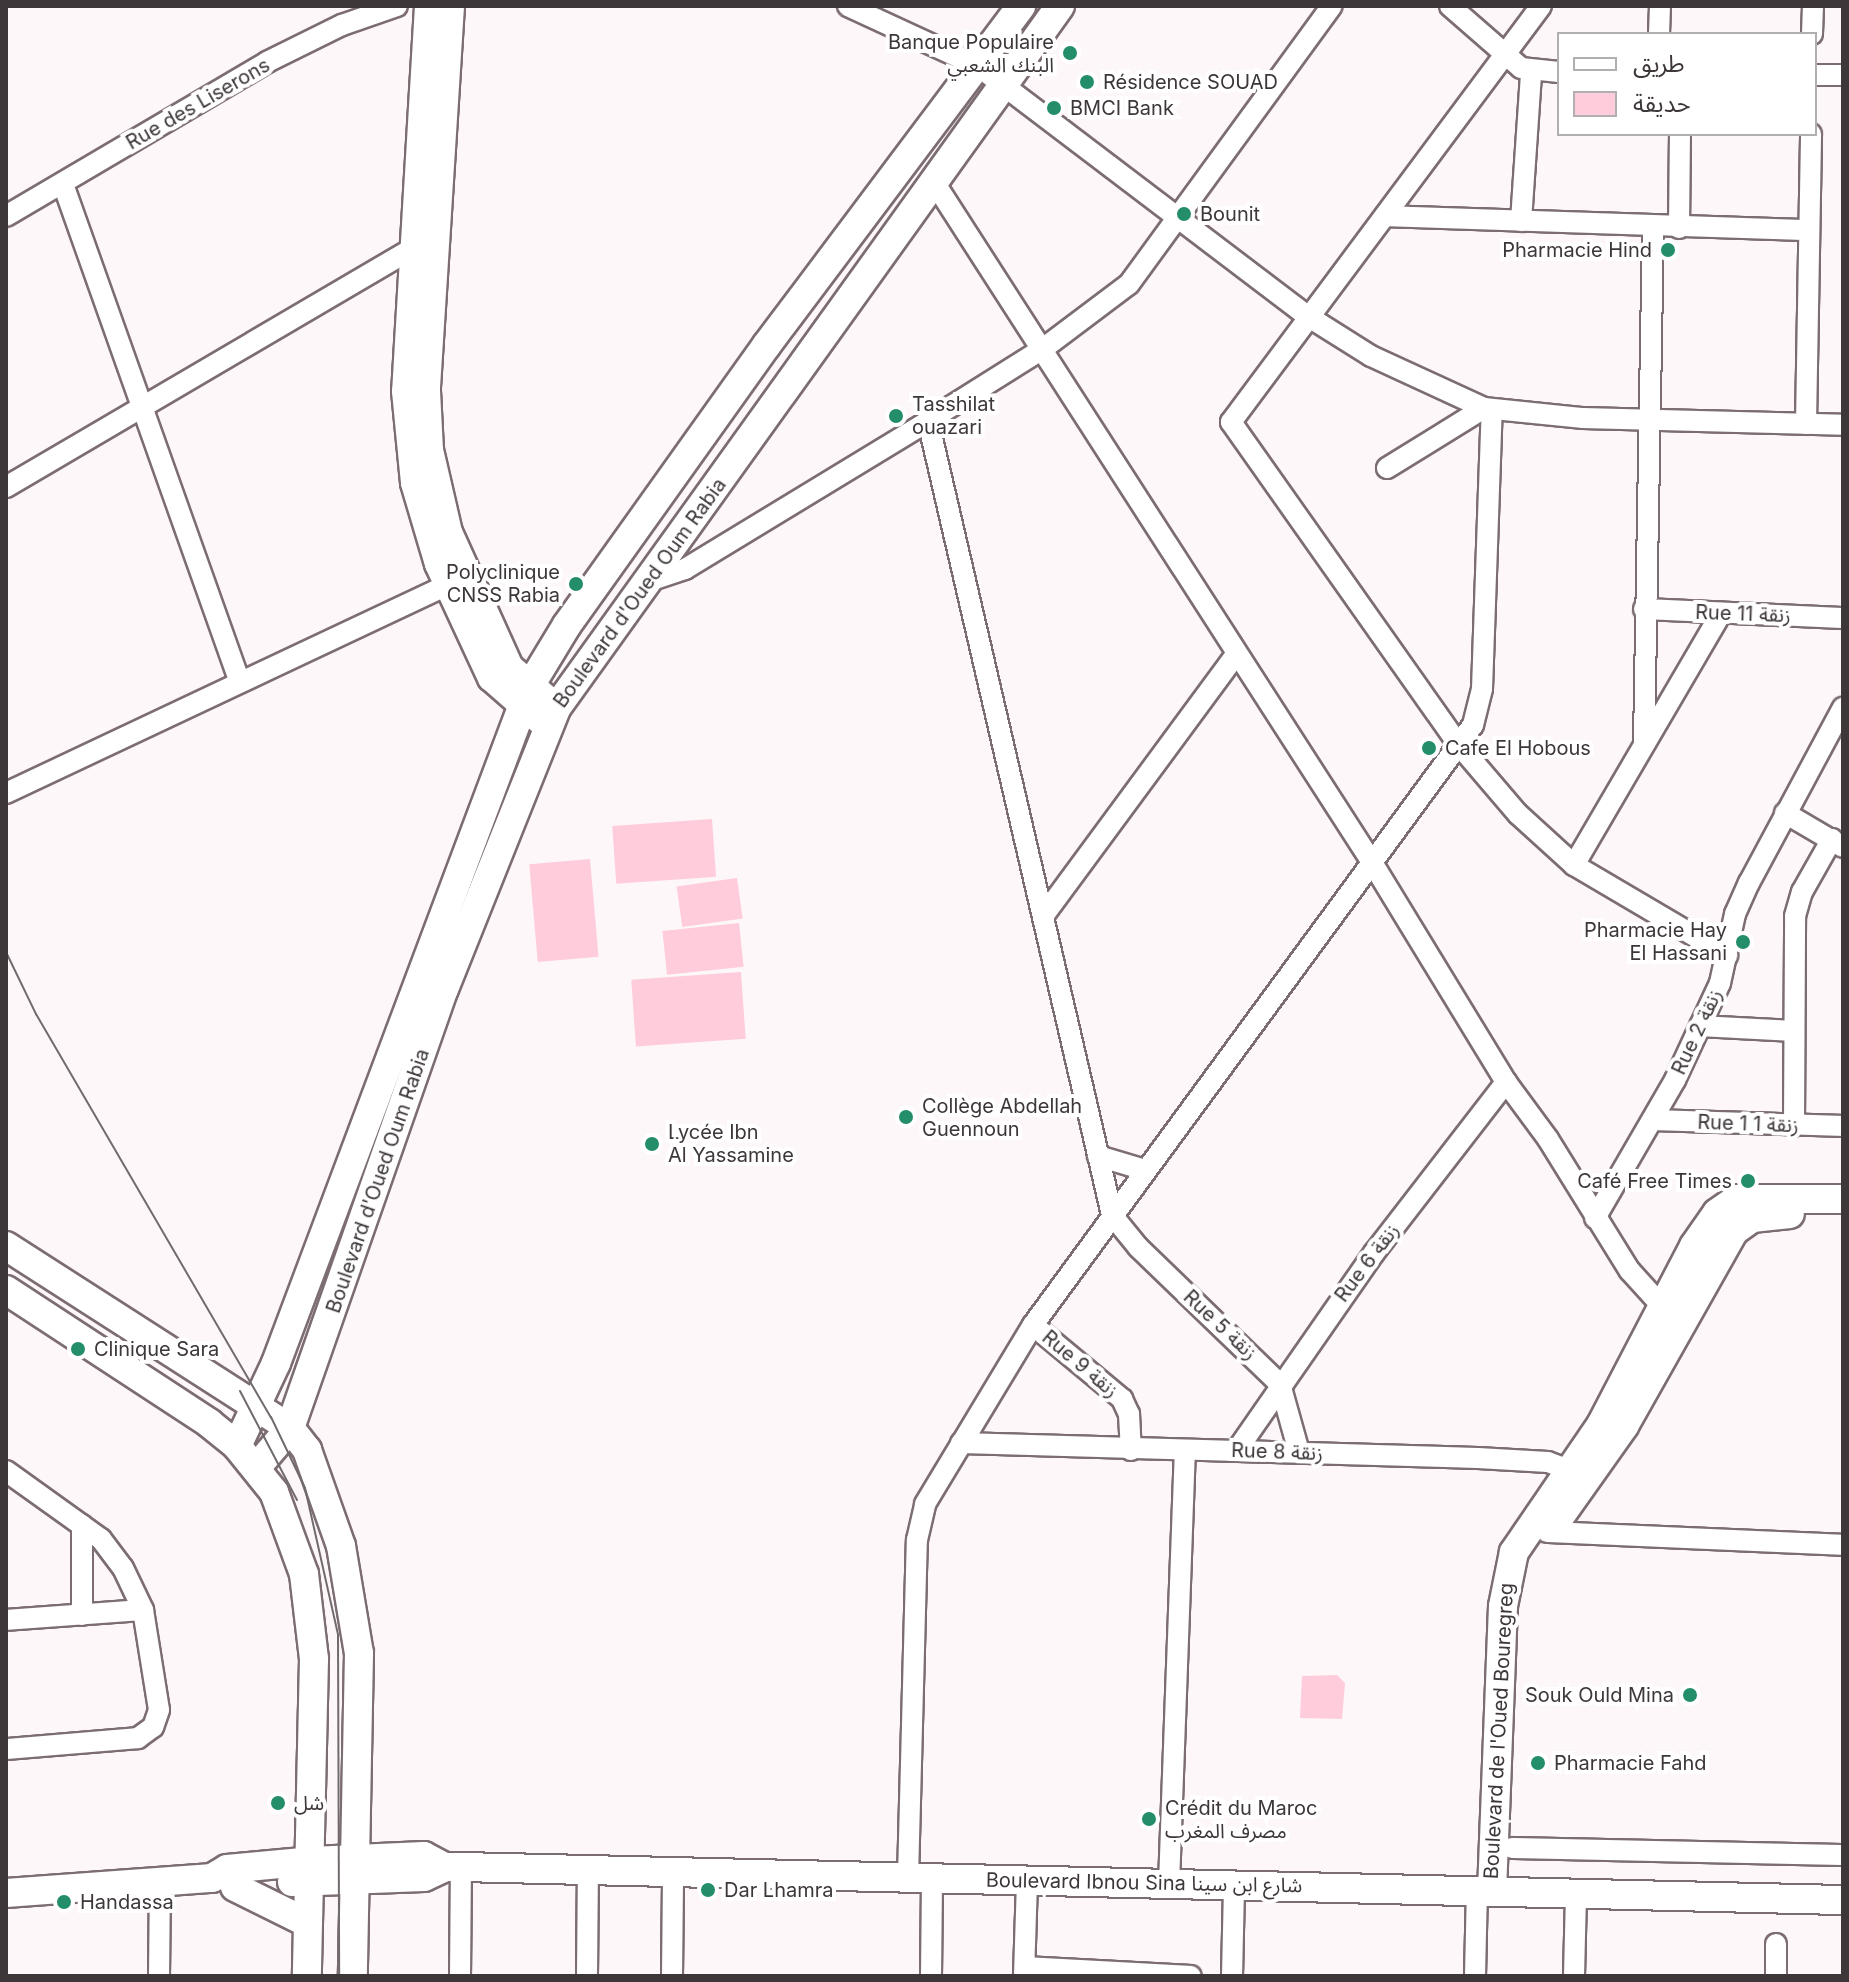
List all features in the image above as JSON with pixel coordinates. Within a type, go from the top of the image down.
[{"type":"main road","name":"Boulevard d'Oued Oum Rabia","points":[[237,1446],[257,1409],[525,697],[567,625],[766,346],[1021,6]]},
{"type":"main road","name":"Boulevard d'Oued Oum Rabia","points":[[256,1468],[290,1428],[444,989],[552,717],[1060,6]]},
{"type":"main road","points":[[1736,1213],[1843,1199]]},
{"type":"main road","points":[[1736,1213],[1843,1216]]},
{"type":"main road","name":"Boulevard de l'Oued Bouregreg","points":[[1494,1891],[1512,1848],[1521,1584],[1617,1397],[1671,1316],[1694,1246],[1736,1213]]},
{"type":"main road","points":[[6,1246],[290,1428],[307,1450],[341,1546],[357,1642],[353,1976]]},
{"type":"main road","points":[[6,1290],[237,1446],[274,1492],[297,1545],[311,1618],[316,1696],[307,1976]]},
{"type":"main road","name":"Boulevard de l'Oued Bouregreg","points":[[1494,1891],[1507,1570],[1580,1474]]},
{"type":"main road","name":"Boulevard Ibnou Sina شارع ابن سينا","points":[[6,1893],[160,1882],[224,1882],[227,1869],[354,1869],[424,1856],[453,1867],[1843,1900]]},
{"type":"main road","points":[[224,1882],[308,1923]]},
{"type":"street","name":"Rue des Liserons","points":[[6,216],[267,62],[342,25],[397,6]]},
{"type":"street","points":[[428,6],[405,391],[409,453],[429,539],[458,581],[525,697],[552,717]]},
{"type":"street","points":[[451,6],[427,421],[458,581]]},
{"type":"street","points":[[848,6],[978,66],[1309,317],[1371,356],[1488,409],[1649,421],[1843,425]]},
{"type":"street","points":[[646,582],[685,569],[928,421],[1044,348],[1129,284],[1180,219],[1332,6]]},
{"type":"street","points":[[1450,6],[1531,73],[1557,72]]},
{"type":"street","points":[[1541,6],[1231,422],[1459,745],[1518,814],[1574,865],[1727,955]]},
{"type":"street","points":[[1659,32],[1660,6]]},
{"type":"street","points":[[1812,32],[1813,6]]},
{"type":"street","points":[[1521,221],[1531,73]]},
{"type":"street","points":[[1817,75],[1843,75]]},
{"type":"street","points":[[1679,228],[1680,136]]},
{"type":"street","points":[[1806,424],[1811,136]]},
{"type":"street","points":[[934,182],[1044,348],[1235,656],[1373,864],[1506,1082],[1548,1139],[1595,1218],[1671,1316]]},
{"type":"street","points":[[63,184],[239,680]]},
{"type":"street","points":[[1385,216],[1653,228],[1809,230]]},
{"type":"street","points":[[1644,743],[1653,228]]},
{"type":"street","points":[[6,487],[414,248]]},
{"type":"street","points":[[1387,468],[1488,409]]},
{"type":"street","points":[[931,1976],[920,1878],[917,1540],[925,1504],[1033,1325],[1473,725],[1482,689],[1488,409]]},
{"type":"street","points":[[928,421],[1112,1215]]},
{"type":"street","points":[[6,793],[239,680],[458,581]]},
{"type":"street","name":"Rue 11 زنقة","points":[[1644,609],[1843,618]]},
{"type":"street","points":[[1574,865],[1721,613]]},
{"type":"street","points":[[1044,915],[1235,656]]},
{"type":"street","name":"Rue 2 زنقة","points":[[1595,1218],[1654,1120],[1700,1026],[1727,955],[1735,914],[1785,813],[1842,712]]},
{"type":"street","points":[[1785,813],[1837,843],[1798,903],[1794,1126]]},
{"type":"street","points":[[1700,1026],[1794,1031]]},
{"type":"street","name":"Rue 6 زنقة","points":[[1237,1450],[1374,1253],[1506,1082]]},
{"type":"street","name":"Rue 1 زنقة 1","points":[[1654,1120],[1843,1126]]},
{"type":"street","points":[[1098,1156],[1145,1170]]},
{"type":"street","name":"Rue 5 زنقة","points":[[1112,1215],[1138,1247],[1280,1384]]},
{"type":"street","name":"Rue 9 زنقة","points":[[1033,1325],[1122,1399],[1129,1414],[1131,1450]]},
{"type":"street","points":[[1280,1384],[1299,1452]]},
{"type":"street","name":"Rue 8 زنقة","points":[[961,1443],[1535,1461],[1580,1474]]},
{"type":"street","points":[[1169,1884],[1185,1451]]},
{"type":"street","points":[[6,1471],[82,1525],[123,1568],[143,1610],[159,1710],[147,1733],[123,1741],[6,1749]]},
{"type":"street","points":[[82,1525],[82,1615]]},
{"type":"street","points":[[1547,1532],[1843,1545]]},
{"type":"street","points":[[6,1620],[143,1610]]},
{"type":"street","points":[[1512,1848],[1843,1855]]},
{"type":"street","points":[[453,1867],[460,1976]]},
{"type":"street","points":[[587,1976],[588,1870]]},
{"type":"street","points":[[672,1976],[673,1872]]},
{"type":"street","points":[[1027,1881],[1024,1971],[1191,1976]]},
{"type":"street","points":[[159,1976],[160,1882]]},
{"type":"street","points":[[1232,1976],[1234,1885]]},
{"type":"street","points":[[1475,1976],[1494,1891]]},
{"type":"street","points":[[1574,1976],[1576,1893]]},
{"type":"street","points":[[1776,1944],[1776,1976]]},
{"type":"green space","points":[[712,819],[716,877],[616,884],[612,826]]},
{"type":"green space","points":[[590,859],[599,957],[538,962],[529,864]]},
{"type":"green space","points":[[737,878],[743,919],[682,927],[677,886]]},
{"type":"green space","points":[[739,923],[744,967],[667,975],[662,931]]},
{"type":"green space","points":[[741,972],[746,1039],[636,1047],[631,980]]},
{"type":"green space","points":[[1337,1675],[1345,1683],[1342,1719],[1300,1718],[1302,1676]]},
{"type":"tram line","points":[[6,952],[36,1014],[271,1417],[305,1488],[338,1635],[339,1976]]},
{"type":"tram line","points":[[240,1391],[297,1500]]},
{"type":"place","name":"Banque Populaire البنك الشعبي","points":[[1070,53]]},
{"type":"place","name":"Résidence SOUAD","points":[[1087,82]]},
{"type":"place","name":"BMCI Bank","points":[[1054,108]]},
{"type":"place","name":"Bounit","points":[[1184,214]]},
{"type":"place","name":"Pharmacie Hind","points":[[1668,250]]},
{"type":"place","name":"Tasshilat ouazari","points":[[896,416]]},
{"type":"place","name":"Polyclinique CNSS Rabia","points":[[576,584]]},
{"type":"place","name":"Cafe El Hobous","points":[[1429,748]]},
{"type":"place","name":"Pharmacie Hay El Hassani","points":[[1743,942]]},
{"type":"place","name":"Collège Abdellah Guennoun","points":[[906,1117]]},
{"type":"place","name":"Lycée Ibn Al Yassamine","points":[[652,1144]]},
{"type":"place","name":"Café Free Times","points":[[1748,1181]]},
{"type":"place","name":"Clinique Sara","points":[[78,1349]]},
{"type":"place","name":"Souk Ould Mina","points":[[1690,1695]]},
{"type":"place","name":"Pharmacie Fahd","points":[[1538,1763]]},
{"type":"place","name":"شل","points":[[278,1803]]},
{"type":"place","name":"Crédit du Maroc مصرف المغرب","points":[[1149,1819]]},
{"type":"place","name":"Dar Lhamra","points":[[708,1890]]},
{"type":"place","name":"Handassa","points":[[64,1902]]}]
